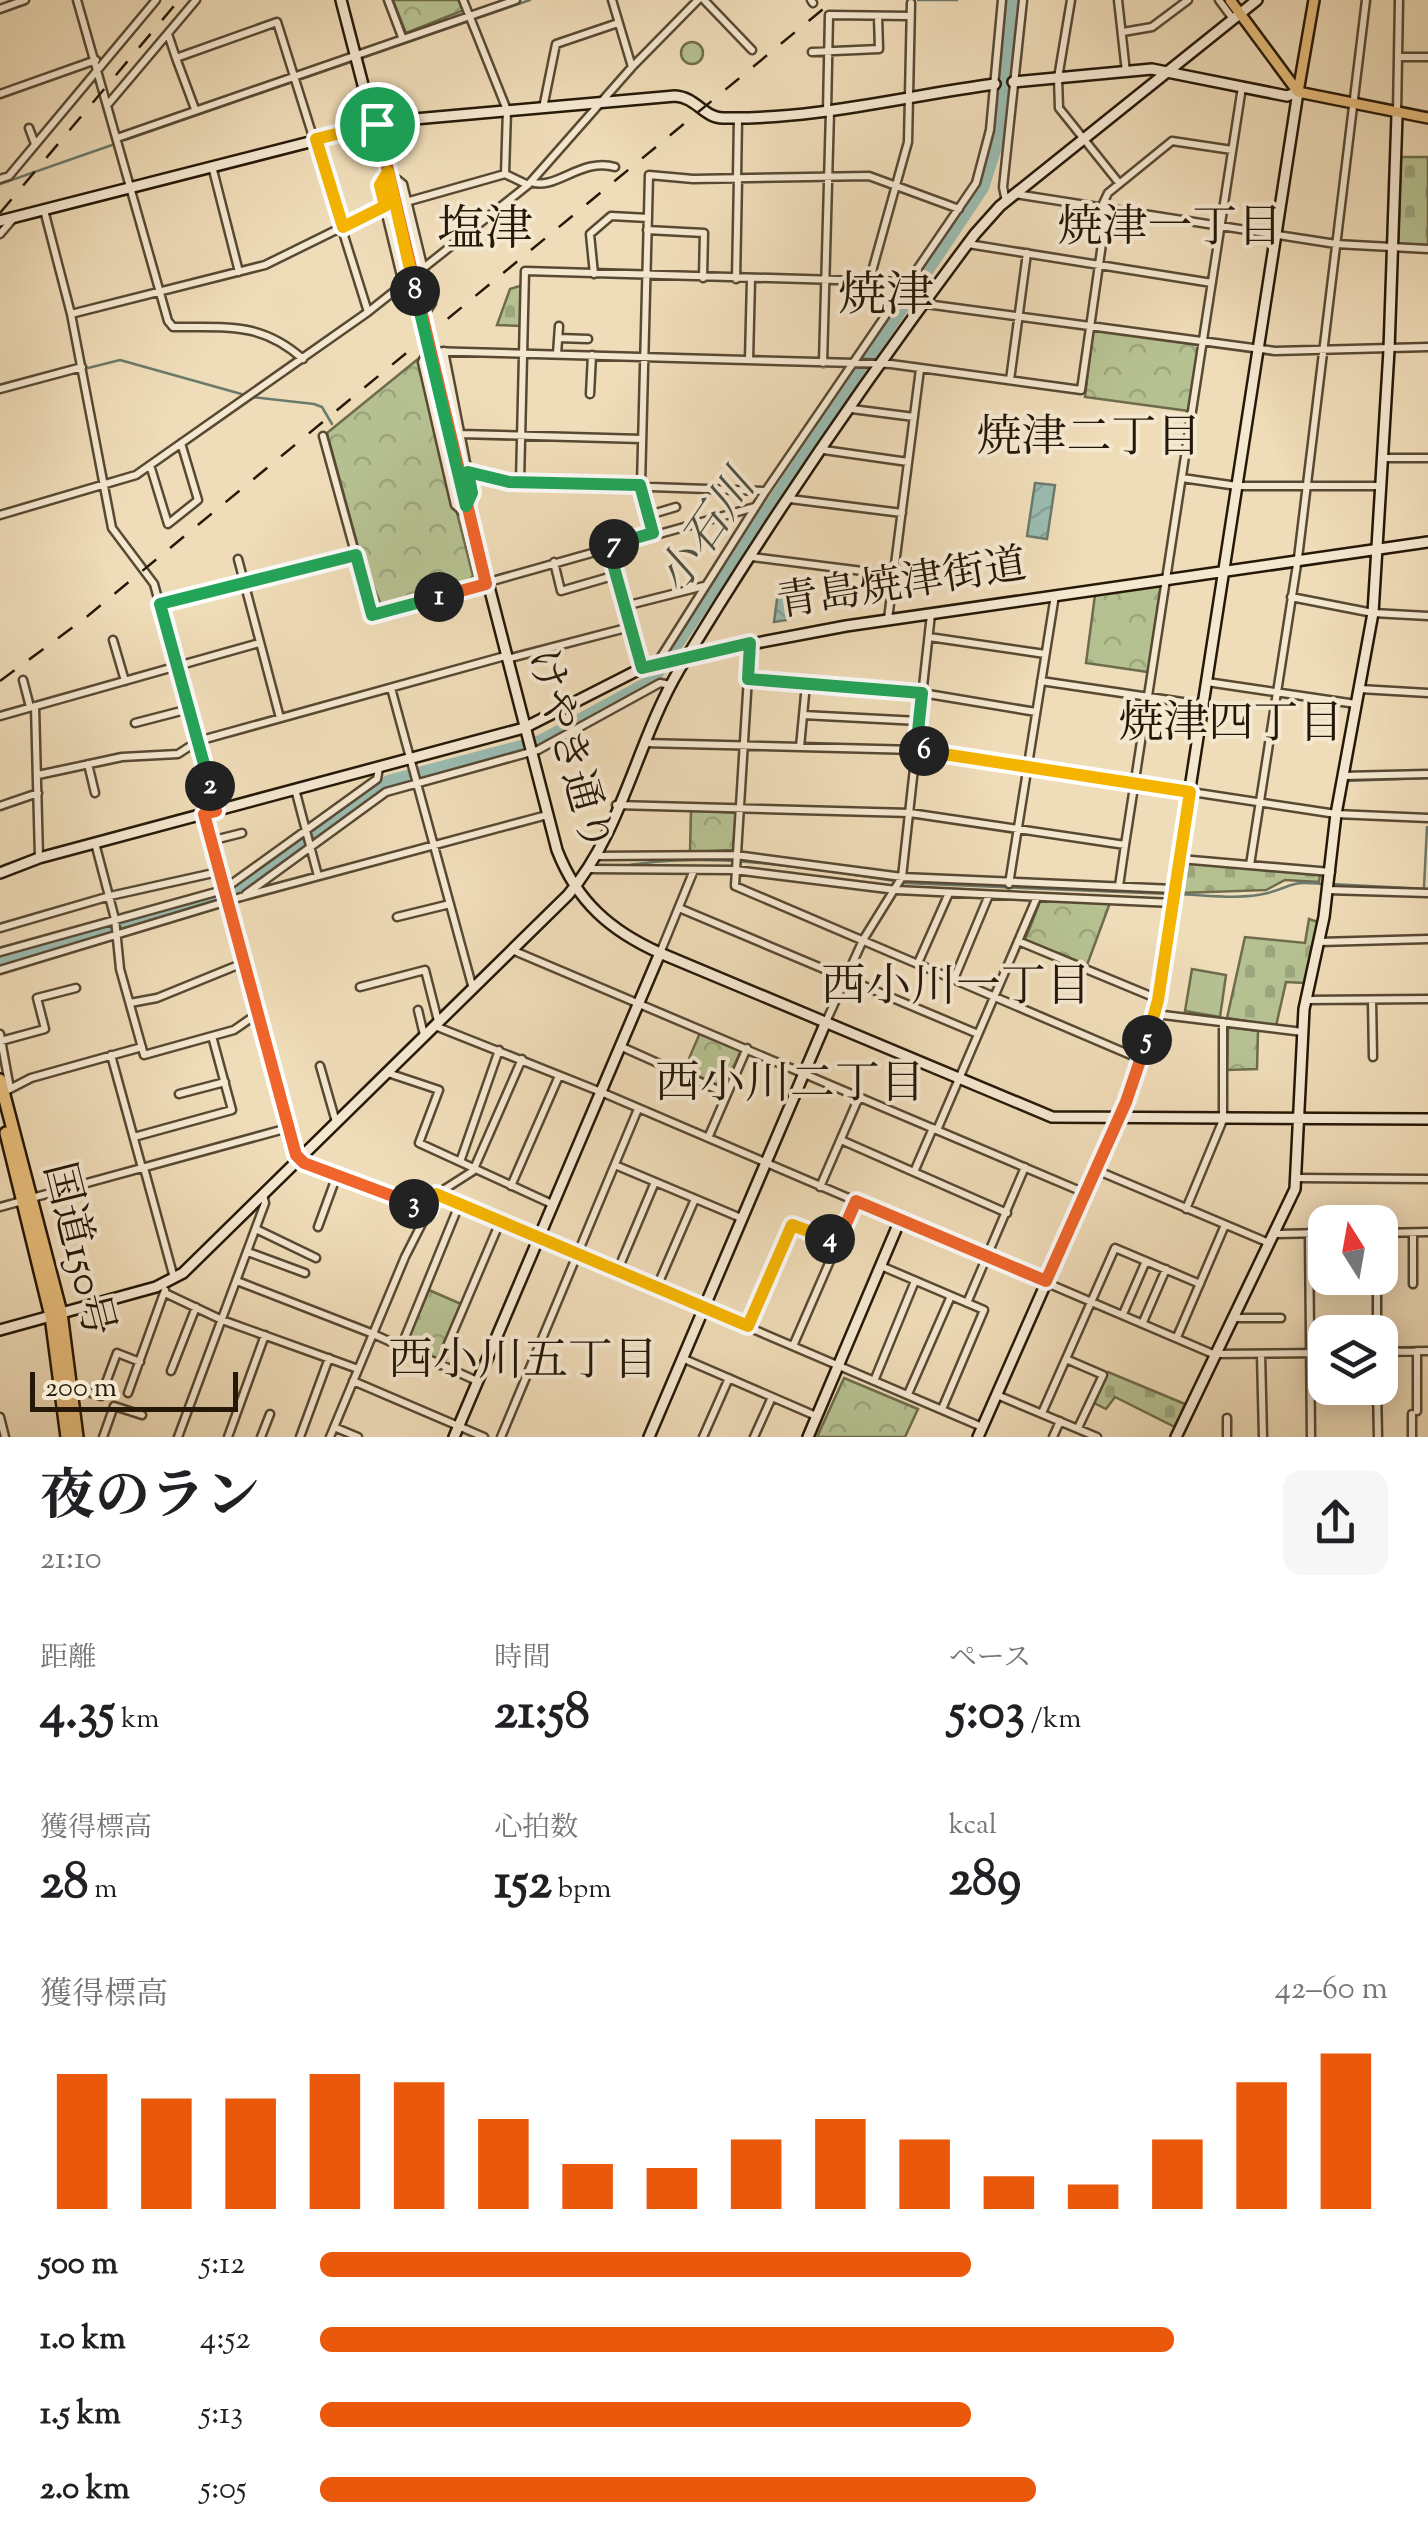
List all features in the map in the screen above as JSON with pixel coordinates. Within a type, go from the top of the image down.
[{"type":"highway","name":"国道150号","points":[[4,1087],[27,1200]]},
{"type":"highway","name":"国道150号","points":[[0,1110],[27,1200],[73,1387],[69,1437]]},
{"type":"highway","name":"国道150号","points":[[56,1314],[69,1437]]},
{"type":"main road","points":[[1230,0],[1298,92],[1428,118]]},
{"type":"main road","points":[[1298,92],[1314,0]]},
{"type":"street","points":[[0,9],[25,0]]},
{"type":"street","points":[[77,0],[159,292],[173,327],[240,328],[279,338],[303,359]]},
{"type":"street","points":[[0,180],[9,176],[156,0]]},
{"type":"street","points":[[108,104],[196,0]]},
{"type":"street","points":[[341,0],[388,172],[402,181],[432,302],[429,313],[411,312],[380,185],[388,172]]},
{"type":"street","points":[[388,0],[402,37]]},
{"type":"street","points":[[463,0],[508,110],[505,174]]},
{"type":"street","points":[[117,138],[516,0]]},
{"type":"street","points":[[612,0],[632,66]]},
{"type":"street","points":[[0,514],[124,481],[368,312],[529,184],[632,66],[701,0],[752,50]]},
{"type":"street","points":[[656,663],[764,492],[959,209],[983,166],[1002,0]]},
{"type":"street","points":[[1006,202],[1024,0]]},
{"type":"street","points":[[1071,0],[1058,78],[1060,108],[1119,183]]},
{"type":"street","points":[[1118,0],[1126,72]]},
{"type":"street","points":[[1122,32],[1152,27],[1188,0]]},
{"type":"street","points":[[1219,0],[1240,10]]},
{"type":"street","points":[[128,1393],[168,1285],[300,1160],[589,870],[643,743],[688,656],[852,409],[877,365],[968,244],[1015,194],[1257,0]]},
{"type":"street","points":[[1250,865],[1298,558],[1366,0]]},
{"type":"street","points":[[1176,1437],[1277,1234],[1297,1178],[1306,1000],[1373,613],[1390,350],[1399,0]]},
{"type":"street","points":[[870,282],[908,142],[911,3]]},
{"type":"street","points":[[823,364],[830,15],[910,16]]},
{"type":"street","points":[[812,52],[879,49],[878,16]]},
{"type":"street","points":[[176,58],[277,22],[298,78],[368,312]]},
{"type":"street","points":[[543,108],[556,44],[618,23]]},
{"type":"street","points":[[168,34],[195,109]]},
{"type":"street","points":[[1400,57],[1428,57]]},
{"type":"street","points":[[0,94],[96,60]]},
{"type":"street","points":[[0,221],[377,124],[508,110],[682,96],[712,117],[738,118],[828,112],[993,84],[1169,71],[1287,96],[1298,92],[1155,1014],[1118,1120],[980,1432],[908,1394],[436,1194]]},
{"type":"street","points":[[1118,886],[1242,87]]},
{"type":"street","points":[[736,278],[738,118]]},
{"type":"street","points":[[30,128],[35,145]]},
{"type":"street","points":[[444,351],[472,493],[467,512],[455,505],[422,362],[428,352],[444,351],[524,353],[877,365],[1082,390],[1104,208],[1119,183],[1172,141],[1232,150]]},
{"type":"street","points":[[406,202],[505,174],[542,185],[600,163],[615,167]]},
{"type":"street","points":[[212,164],[239,272]]},
{"type":"street","name":"けやき通り","points":[[388,172],[467,512],[547,815],[562,865],[575,887],[614,928],[660,953],[1052,1117],[1428,1119]]},
{"type":"street","points":[[637,174],[738,178],[868,176],[959,209]]},
{"type":"street","points":[[649,174],[641,487],[653,533]]},
{"type":"street","points":[[1015,194],[1336,244],[1428,249]]},
{"type":"street","points":[[72,314],[265,266],[385,206]]},
{"type":"street","points":[[43,209],[72,314],[101,487],[116,538],[151,579],[160,604],[216,811]]},
{"type":"street","points":[[594,274],[590,234],[611,216],[648,218]]},
{"type":"street","points":[[0,234],[14,217]]},
{"type":"street","points":[[648,230],[704,234],[702,278]]},
{"type":"street","points":[[968,244],[1212,283]]},
{"type":"street","points":[[1010,380],[1027,253]]},
{"type":"street","points":[[520,482],[525,271],[908,282]]},
{"type":"street","points":[[750,360],[751,279]]},
{"type":"street","points":[[926,304],[1258,348],[1323,352],[1428,347]]},
{"type":"street","points":[[557,354],[558,326]]},
{"type":"street","points":[[558,338],[588,338]]},
{"type":"street","points":[[590,394],[592,355]]},
{"type":"street","points":[[888,620],[920,369]]},
{"type":"street","points":[[0,389],[82,370]]},
{"type":"street","points":[[852,409],[914,417]]},
{"type":"street","points":[[460,434],[642,439]]},
{"type":"street","points":[[323,436],[372,615],[755,507]]},
{"type":"street","points":[[150,465],[168,524],[198,500],[181,443]]},
{"type":"street","points":[[824,450],[908,462]]},
{"type":"street","points":[[1381,458],[1428,458]]},
{"type":"street","points":[[468,472],[520,482],[764,492]]},
{"type":"street","points":[[1182,478],[1237,486],[1379,486]]},
{"type":"street","points":[[790,499],[902,513]]},
{"type":"street","points":[[648,515],[676,507]]},
{"type":"street","name":"青島焼津街道","points":[[0,873],[39,858],[294,790],[526,733],[642,668],[677,658],[931,613],[1376,546],[1428,542]]},
{"type":"street","points":[[608,546],[642,668]]},
{"type":"street","points":[[160,604],[356,555]]},
{"type":"street","points":[[752,557],[894,576]]},
{"type":"street","points":[[238,559],[280,718]]},
{"type":"street","points":[[554,562],[562,591],[616,575]]},
{"type":"street","points":[[625,606],[704,586]]},
{"type":"street","points":[[1010,884],[1055,595]]},
{"type":"street","points":[[1292,598],[1373,613],[1428,616]]},
{"type":"street","points":[[648,1437],[863,940],[902,878],[931,613]]},
{"type":"street","points":[[38,775],[122,756],[178,754],[198,741],[630,627]]},
{"type":"street","points":[[929,638],[1046,654]]},
{"type":"street","points":[[113,640],[125,681]]},
{"type":"street","points":[[750,643],[735,886],[1142,1060]]},
{"type":"street","points":[[0,716],[260,644]]},
{"type":"street","points":[[748,679],[922,693],[1036,712]]},
{"type":"street","points":[[24,680],[32,707],[38,775],[39,858]]},
{"type":"street","points":[[1041,681],[1204,705]]},
{"type":"street","points":[[1207,682],[1357,704]]},
{"type":"street","points":[[241,897],[386,792],[530,751],[660,683],[671,685]]},
{"type":"street","points":[[800,747],[806,684]]},
{"type":"street","points":[[391,688],[473,988]]},
{"type":"street","points":[[1360,689],[1428,693]]},
{"type":"street","points":[[135,723],[189,708]]},
{"type":"street","points":[[803,714],[919,721]]},
{"type":"street","points":[[643,743],[916,750],[1336,814],[1428,818]]},
{"type":"street","points":[[88,764],[95,793]]},
{"type":"street","points":[[0,952],[223,890],[377,779],[379,768]]},
{"type":"street","points":[[1344,776],[1428,774]]},
{"type":"street","points":[[294,790],[318,876]]},
{"type":"street","points":[[0,806],[38,794]]},
{"type":"street","points":[[616,806],[910,813],[1125,845]]},
{"type":"street","points":[[204,814],[288,1128],[300,1160],[429,1210]]},
{"type":"street","points":[[0,970],[241,897],[547,815]]},
{"type":"street","points":[[210,841],[242,832]]},
{"type":"street","points":[[95,844],[144,1055],[234,1030],[257,1014]]},
{"type":"street","points":[[596,856],[902,878],[1118,886],[1174,896]]},
{"type":"street","points":[[1180,859],[1331,872]]},
{"type":"street","points":[[589,870],[694,870],[735,863],[896,889],[949,893],[1174,896]]},
{"type":"street","points":[[454,1437],[694,870]]},
{"type":"street","points":[[0,928],[110,896],[218,872]]},
{"type":"street","points":[[1327,890],[1428,894]]},
{"type":"street","points":[[918,963],[949,893]]},
{"type":"street","points":[[954,979],[989,896]]},
{"type":"street","points":[[914,1172],[1037,897]]},
{"type":"street","points":[[397,916],[450,904]]},
{"type":"street","points":[[679,908],[978,1034]]},
{"type":"street","points":[[1317,942],[1428,939]]},
{"type":"street","points":[[1018,942],[1158,1000]]},
{"type":"street","points":[[512,950],[1085,1193]]},
{"type":"street","points":[[130,1003],[157,998],[243,964]]},
{"type":"street","points":[[360,987],[424,970],[437,1024]]},
{"type":"street","points":[[76,988],[38,998],[45,1029],[1,1037],[4,1087],[142,1047]]},
{"type":"street","points":[[1306,1000],[1428,999]]},
{"type":"street","points":[[1372,1000],[1373,1057]]},
{"type":"street","points":[[418,1010],[425,1036]]},
{"type":"street","points":[[1155,1014],[1303,1032]]},
{"type":"street","points":[[1186,1209],[1224,1120],[1223,1022]]},
{"type":"street","points":[[437,1024],[1214,1354],[1308,1353]]},
{"type":"street","points":[[134,1138],[232,1110],[212,1036]]},
{"type":"street","points":[[622,1047],[727,1094]]},
{"type":"street","points":[[708,1138],[747,1048]]},
{"type":"street","points":[[461,1159],[499,1050]]},
{"type":"street","points":[[112,1056],[143,1168],[168,1285],[196,1307],[222,1320],[358,1369]]},
{"type":"street","points":[[330,1437],[371,1333],[436,1194],[473,1170],[522,1059]]},
{"type":"street","points":[[320,1066],[336,1124]]},
{"type":"street","points":[[388,1073],[439,1090],[419,1142],[554,1204]]},
{"type":"street","points":[[511,1186],[558,1076]]},
{"type":"street","points":[[179,1094],[225,1082]]},
{"type":"street","points":[[820,1187],[859,1097]]},
{"type":"street","points":[[502,1437],[638,1109]]},
{"type":"street","points":[[0,1207],[288,1128]]},
{"type":"street","points":[[841,1140],[1007,1213]]},
{"type":"street","points":[[615,1166],[741,1218]]},
{"type":"street","points":[[967,1303],[1025,1168]]},
{"type":"street","points":[[1095,1170],[1272,1244]]},
{"type":"street","points":[[318,1227],[337,1175]]},
{"type":"street","points":[[1297,1178],[1428,1179]]},
{"type":"street","points":[[616,1272],[655,1182]]},
{"type":"street","points":[[178,1437],[248,1252],[265,1203],[263,1196]]},
{"type":"street","points":[[656,1290],[695,1199]]},
{"type":"street","points":[[793,1346],[856,1201]]},
{"type":"street","points":[[401,1347],[460,1204]]},
{"type":"street","points":[[808,1437],[900,1220]]},
{"type":"street","points":[[438,1365],[500,1222]]},
{"type":"street","points":[[748,1326],[792,1225],[838,1242]]},
{"type":"street","points":[[1177,1337],[1225,1225]]},
{"type":"street","points":[[256,1229],[316,1258]]},
{"type":"street","points":[[1398,1232],[1428,1232]]},
{"type":"street","points":[[1413,1232],[1413,1284]]},
{"type":"street","points":[[1277,1234],[1308,1233]]},
{"type":"street","points":[[1042,1413],[1114,1248],[1200,1284]]},
{"type":"street","points":[[248,1252],[305,1273]]},
{"type":"street","points":[[1123,1314],[1146,1261]]},
{"type":"street","points":[[881,1266],[984,1310],[942,1409]]},
{"type":"street","points":[[1143,1322],[1166,1269]]},
{"type":"street","points":[[237,1281],[371,1333],[477,1381]]},
{"type":"street","points":[[874,1381],[916,1281]]},
{"type":"street","points":[[0,1330],[168,1285]]},
{"type":"street","points":[[908,1394],[951,1296]]},
{"type":"street","points":[[171,1371],[196,1307]]},
{"type":"street","points":[[1234,1318],[1281,1318]]},
{"type":"street","points":[[228,1437],[265,1335]]},
{"type":"street","points":[[1412,1437],[1417,1351]]},
{"type":"street","points":[[1398,1352],[1428,1351]]},
{"type":"street","points":[[73,1387],[101,1396],[117,1353],[140,1362]]},
{"type":"street","points":[[1261,1354],[1263,1437]]},
{"type":"street","points":[[300,1437],[329,1358]]},
{"type":"street","points":[[682,1358],[816,1416]]},
{"type":"street","points":[[1066,1359],[1102,1375],[1078,1429]]},
{"type":"street","points":[[703,1437],[729,1378]]},
{"type":"street","points":[[353,1381],[484,1437]]},
{"type":"street","points":[[997,1395],[1097,1437]]},
{"type":"street","points":[[754,1437],[772,1397]]},
{"type":"street","points":[[1311,1405],[1311,1437]]},
{"type":"street","points":[[1377,1405],[1378,1437]]},
{"type":"street","points":[[102,1437],[114,1406],[142,1415]]},
{"type":"street","points":[[262,1437],[270,1414]]},
{"type":"street","points":[[0,1418],[5,1437]]},
{"type":"street","points":[[1227,1418],[1227,1437]]},
{"type":"street","points":[[1053,1437],[1060,1421]]},
{"type":"street","points":[[334,1427],[358,1437]]},
{"type":"green space","points":[[393,0],[460,0],[464,10],[406,33]]},
{"type":"green space","points":[[692,42],[700,45],[700,61],[692,64],[684,61],[681,53],[684,45]]},
{"type":"green space","points":[[1401,157],[1428,157],[1428,246],[1398,244]]},
{"type":"green space","points":[[523,285],[522,326],[497,325],[510,289]]},
{"type":"green space","points":[[1093,328],[1200,341],[1189,411],[1085,397]]},
{"type":"green space","points":[[418,359],[473,576],[468,582],[381,605],[360,554],[327,433]]},
{"type":"green space","points":[[1161,585],[1148,672],[1086,663],[1095,595]]},
{"type":"green space","points":[[691,810],[736,813],[733,850],[690,852]]},
{"type":"green space","points":[[1188,863],[1320,875],[1319,882],[1285,880],[1266,890],[1181,893]]},
{"type":"green space","points":[[1041,899],[1110,903],[1087,965],[1025,940]]},
{"type":"green space","points":[[1309,919],[1318,922],[1304,983],[1286,982],[1276,1026],[1227,1018],[1245,937],[1305,943]]},
{"type":"green space","points":[[1192,969],[1226,975],[1220,1017],[1185,1011]]},
{"type":"green space","points":[[1228,1027],[1258,1031],[1257,1069],[1227,1070]]},
{"type":"green space","points":[[700,1033],[741,1050],[725,1088],[684,1070]]},
{"type":"green space","points":[[429,1290],[461,1304],[437,1359],[405,1345]]},
{"type":"green space","points":[[1108,1372],[1185,1404],[1175,1427],[1115,1397],[1106,1409],[1094,1403]]},
{"type":"green space","points":[[844,1378],[918,1409],[905,1437],[817,1437]]},
{"type":"water","points":[[1035,483],[1055,485],[1047,539],[1027,536]]},
{"type":"water","points":[[778,592],[796,595],[793,619],[774,622]]},
{"type":"waterway","points":[[125,140],[530,0]]},
{"type":"waterway","points":[[918,0],[957,0]]},
{"type":"waterway","name":"小石川","points":[[0,960],[235,894],[388,781],[540,741],[654,679],[983,188],[998,141],[1013,0]]},
{"type":"waterway","points":[[0,184],[112,145]]},
{"type":"waterway","points":[[84,369],[120,360],[245,395]]},
{"type":"waterway","points":[[252,397],[314,404],[322,407],[332,424]]},
{"type":"waterway","points":[[483,480],[541,486]]},
{"type":"waterway","points":[[1345,781],[1428,778]]},
{"type":"waterway","points":[[1332,810],[1337,783]]},
{"type":"waterway","points":[[1323,884],[1330,827]]},
{"type":"waterway","points":[[1424,887],[1427,827]]},
{"type":"waterway","points":[[620,867],[652,862],[721,861],[793,866],[895,881]]},
{"type":"waterway","points":[[903,883],[1170,894]]},
{"type":"waterway","points":[[1178,894],[1246,896],[1298,883],[1322,884]]},
{"type":"waterway","points":[[1330,884],[1428,889]]},
{"type":"waterway","points":[[426,1026],[571,885]]},
{"type":"waterway","points":[[337,1114],[421,1031]]},
{"type":"waterway","points":[[203,1248],[332,1119]]},
{"type":"waterway","points":[[64,1318],[161,1288]]},
{"type":"waterway","points":[[0,1335],[47,1322]]},
{"type":"railway","points":[[0,213],[179,0]]},
{"type":"railway","points":[[0,681],[84,619],[834,0]]},
{"type":"district","name":"焼津一丁目","points":[[1170,230]]},
{"type":"district","name":"塩津","points":[[485,232]]},
{"type":"district","name":"焼津","points":[[886,298]]},
{"type":"district","name":"焼津二丁目","points":[[1089,440]]},
{"type":"district","name":"焼津四丁目","points":[[1231,726]]},
{"type":"district","name":"西小川一丁目","points":[[956,989]]},
{"type":"district","name":"西小川二丁目","points":[[790,1086]]},
{"type":"district","name":"西小川五丁目","points":[[523,1363]]},
{"type":"route","points":[[377,124],[316,139],[343,227],[385,206],[380,185],[388,172],[463,496],[466,506],[472,493],[468,472],[509,482],[640,485],[653,533],[608,546],[642,668],[750,643],[748,679],[922,693],[916,750],[1190,792],[1157,1006],[1126,1102],[1046,1281],[856,1201],[838,1242],[792,1225],[748,1326],[436,1194],[429,1210],[304,1163],[296,1155],[204,814],[216,811],[160,604],[356,555],[372,615],[486,584],[463,496],[377,124]]}]
